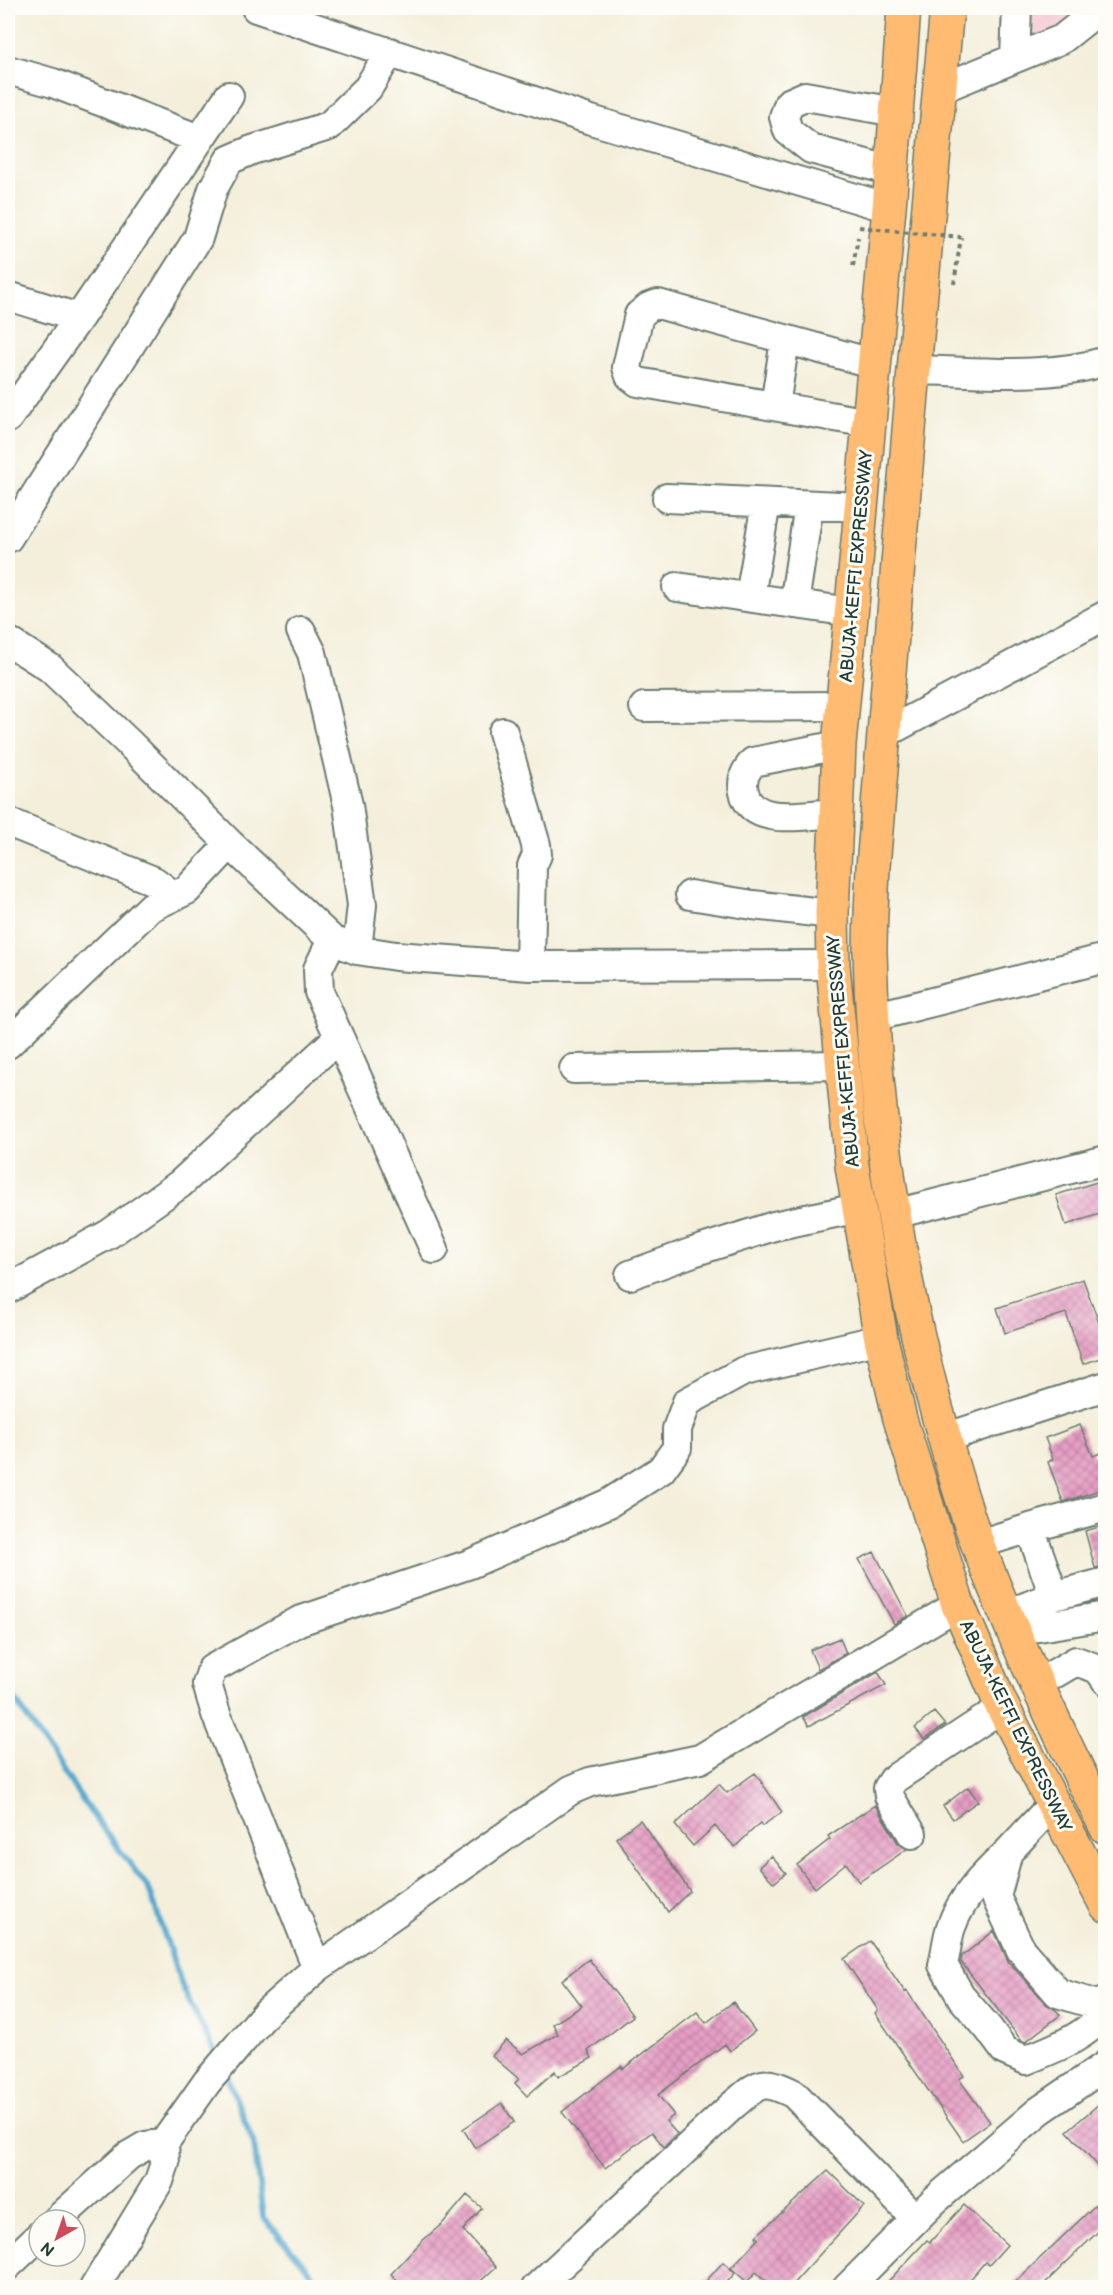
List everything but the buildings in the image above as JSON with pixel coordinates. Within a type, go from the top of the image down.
[{"type":"highway","name":"ABUJA-KEFFI EXPRESSWAY","points":[[904,8],[889,208],[839,745],[832,914],[833,965],[852,1166],[881,1339],[900,1419],[958,1605],[1003,1707],[1106,1905]]},
{"type":"highway","name":"ABUJA-KEFFI EXPRESSWAY","points":[[947,8],[914,370],[873,867],[870,950],[882,1125],[910,1301],[927,1380],[944,1438],[979,1544],[1010,1622],[1105,1826]]},
{"type":"street","points":[[256,8],[591,120],[889,208]]},
{"type":"street","points":[[1015,58],[1017,8]]},
{"type":"street","points":[[940,89],[1062,39],[1101,8]]},
{"type":"street","points":[[8,538],[198,238],[213,189],[229,160],[252,150],[329,126],[368,88],[390,52]]},
{"type":"street","points":[[8,70],[53,83],[199,139]]},
{"type":"street","points":[[8,418],[79,318],[229,96]]},
{"type":"street","points":[[892,171],[811,149],[789,131],[784,117],[789,103],[805,96],[896,112]]},
{"type":"street","points":[[8,296],[79,318]]},
{"type":"street","points":[[869,423],[638,382],[630,376],[627,367],[639,315],[649,307],[658,304],[875,364]]},
{"type":"street","points":[[775,406],[785,340]]},
{"type":"street","points":[[914,370],[1053,372],[1081,369],[1106,361]]},
{"type":"street","points":[[667,498],[861,507]]},
{"type":"street","points":[[750,597],[766,503]]},
{"type":"street","points":[[794,603],[809,505]]},
{"type":"street","points":[[677,587],[851,612]]},
{"type":"street","points":[[884,734],[1106,615]]},
{"type":"street","points":[[301,631],[312,653],[348,805],[362,905],[345,945],[318,969],[319,993],[434,1249]]},
{"type":"street","points":[[8,641],[50,669],[230,844],[345,945],[396,956],[530,966],[833,965]]},
{"type":"street","points":[[644,706],[842,706]]},
{"type":"street","points":[[503,732],[536,845],[537,855],[532,866],[530,966]]},
{"type":"street","points":[[837,813],[770,816],[758,813],[747,803],[742,784],[744,772],[753,762],[839,745]]},
{"type":"street","points":[[8,822],[154,881],[174,896]]},
{"type":"street","points":[[8,1044],[151,907],[187,890],[230,844]]},
{"type":"street","points":[[690,895],[832,914]]},
{"type":"street","points":[[873,1017],[1106,958]]},
{"type":"street","points":[[8,1289],[109,1234],[180,1184],[338,1038]]},
{"type":"street","points":[[574,1069],[843,1065]]},
{"type":"street","points":[[895,1214],[1106,1160]]},
{"type":"street","points":[[630,1275],[774,1226],[858,1208]]},
{"type":"street","points":[[317,1968],[216,1714],[207,1684],[212,1669],[298,1621],[470,1564],[609,1503],[661,1470],[677,1448],[677,1430],[687,1402],[744,1371],[881,1339]]},
{"type":"street","points":[[944,1438],[1106,1386]]},
{"type":"street","points":[[979,1544],[1106,1508]]},
{"type":"street","points":[[1030,1528],[1054,1596]]},
{"type":"street","points":[[1010,1622],[1054,1596],[1106,1582]]},
{"type":"street","points":[[94,2288],[159,2181],[165,2163],[164,2143],[207,2082],[266,2013],[317,1968],[571,1790],[590,1782],[700,1759],[958,1605]]},
{"type":"street","points":[[1010,1622],[1106,1616]]},
{"type":"street","points":[[1037,1684],[1076,1661],[1098,1669],[1106,1680]]},
{"type":"street","points":[[912,1834],[889,1796],[888,1788],[894,1779],[1003,1707]]},
{"type":"street","points":[[1052,1805],[978,1881],[961,1906],[951,1928],[943,1965],[962,1998],[1005,2051],[1026,2060],[1068,2043],[1099,2021],[1106,2011]]},
{"type":"street","points":[[1008,1852],[996,1897],[1021,1950],[1058,1993],[1097,2005],[1106,2001]]},
{"type":"street","points":[[847,2288],[916,2219],[1039,2111],[1106,2065]]},
{"type":"street","points":[[536,2288],[723,2114],[759,2084],[774,2084],[794,2094],[916,2219]]},
{"type":"street","points":[[70,2208],[128,2156],[145,2146],[164,2143]]},
{"type":"street","points":[[8,2265],[27,2247]]},
{"type":"path","points":[[853,266],[859,228],[961,237],[954,284]]},
{"type":"shaded area","points":[[1025,8],[1089,8],[1022,54]]},
{"type":"waterway","points":[[8,1689],[90,1811],[149,1889],[183,1989],[217,2056]]},
{"type":"waterway","points":[[226,2074],[254,2144],[263,2217],[324,2288]]}]
